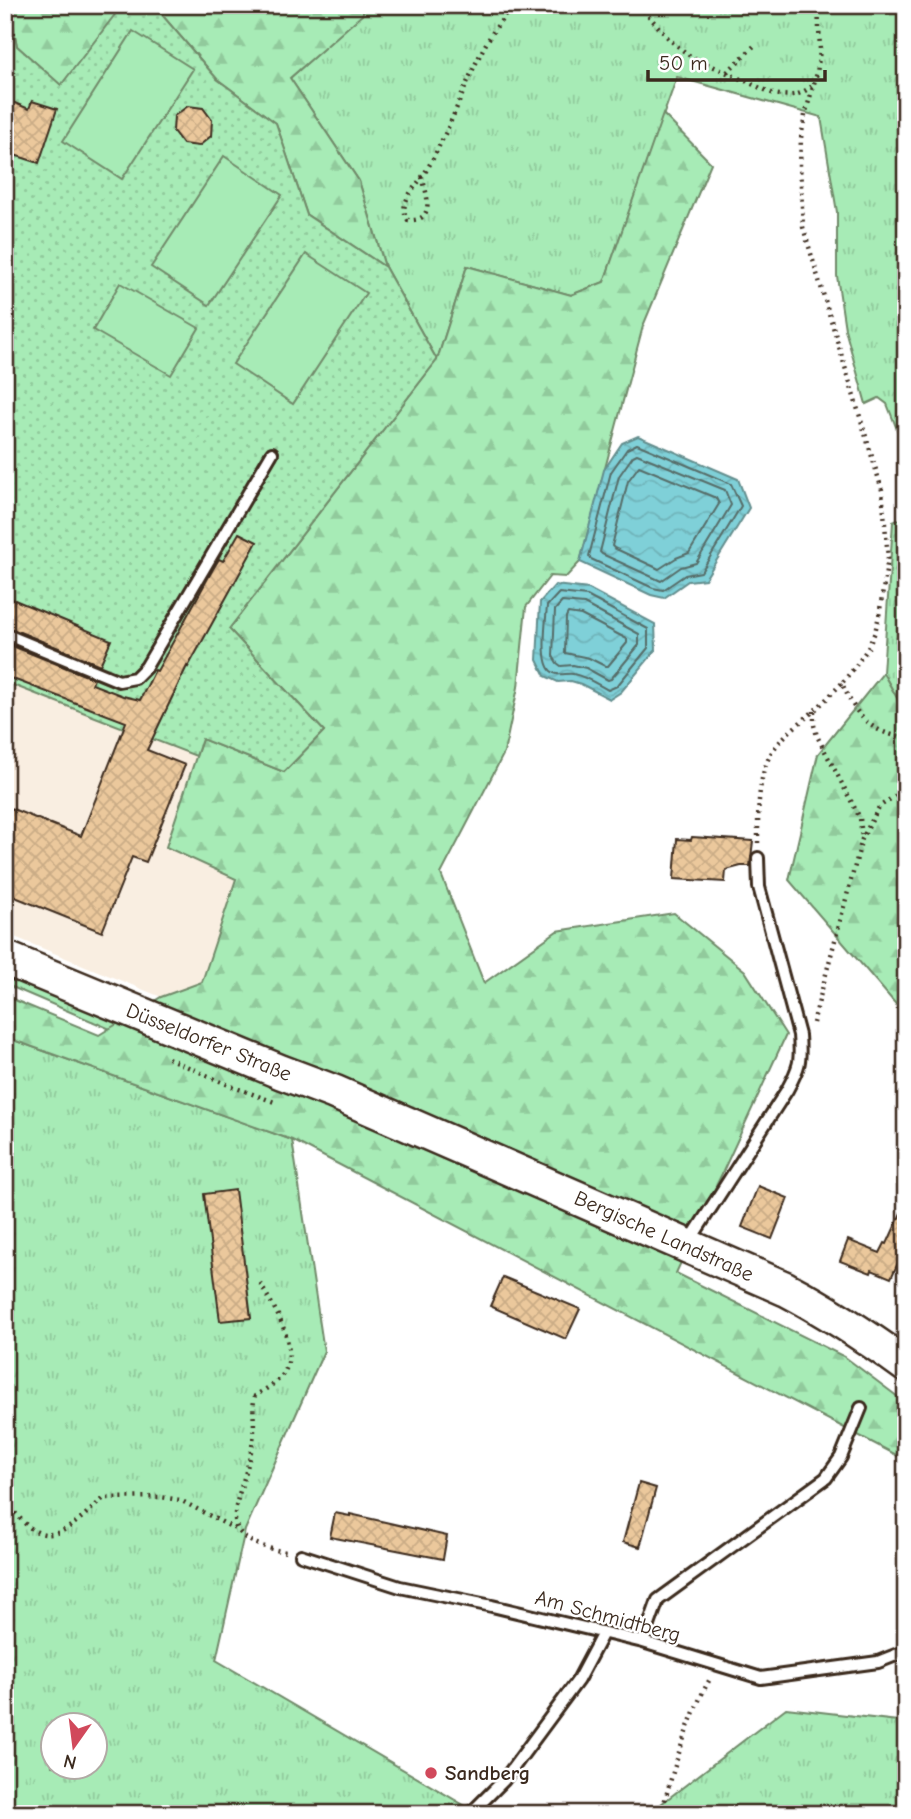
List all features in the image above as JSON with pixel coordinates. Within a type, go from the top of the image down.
[{"type":"main road","name":"Düsseldorfer Straße","points":[[5,958],[281,1072],[334,1091],[413,1126]]},
{"type":"main road","name":"Bergische Landstraße","points":[[413,1126],[786,1289],[825,1310],[906,1364]]},
{"type":"lane","points":[[5,634],[119,681],[135,678],[146,667],[272,453]]},
{"type":"lane","points":[[687,1245],[799,1069],[800,1035],[759,887],[758,859]]},
{"type":"lane","points":[[643,1642],[658,1600],[825,1478],[841,1457],[861,1408]]},
{"type":"lane","name":"Am Schmidtberg","points":[[301,1555],[400,1587],[643,1642],[761,1678],[878,1662],[906,1651]]},
{"type":"lane","points":[[470,1814],[504,1780],[578,1680],[603,1633]]},
{"type":"path","points":[[422,177],[426,188],[427,209],[421,218],[408,220],[404,210],[410,192],[422,177],[457,109],[482,51],[503,17],[515,5]]},
{"type":"path","points":[[639,5],[677,47],[690,56],[774,94],[800,95],[813,85]]},
{"type":"path","points":[[758,859],[760,793],[771,753],[797,723],[842,683],[868,648],[879,616],[888,558],[882,490],[803,227],[801,138],[820,50],[818,5]]},
{"type":"path","points":[[727,72],[754,46]]},
{"type":"path","points":[[842,683],[850,701],[864,720],[876,729],[906,738]]},
{"type":"path","points":[[814,710],[817,736],[860,818],[862,839]]},
{"type":"path","points":[[800,1053],[813,1025],[862,839],[879,807],[906,788]]},
{"type":"path","points":[[237,1531],[234,1522],[236,1504],[250,1454],[255,1396],[279,1380],[289,1355],[283,1328],[260,1284]]},
{"type":"path","points":[[11,1507],[26,1525],[41,1533],[58,1535],[82,1520],[104,1498],[161,1497],[180,1500],[266,1547],[301,1555]]},
{"type":"path","points":[[661,1814],[703,1692],[718,1666]]},
{"type":"path","points":[[663,1807],[685,1814]]},
{"type":"shaded area","points":[[5,682],[196,756],[166,847],[236,879],[202,982],[161,997],[5,933]]},
{"type":"green space","points":[[5,5],[9,5],[17,46],[61,85],[120,8],[157,9],[217,79],[276,123],[307,215],[385,267],[437,360],[229,629],[324,731],[284,772],[202,739],[196,756],[5,682]]},
{"type":"green space","points":[[9,5],[366,5],[362,15],[290,78],[359,181],[385,267],[307,215],[276,123],[217,79],[157,9],[120,9],[61,86],[17,46]]},
{"type":"green space","points":[[366,5],[906,5],[906,445],[902,442],[887,404],[879,398],[866,404],[845,329],[837,276],[837,212],[821,117],[677,77],[604,282],[571,295],[467,266],[437,360],[385,267],[359,181],[290,78],[361,15]]},
{"type":"green space","points":[[133,31],[193,69],[122,179],[63,141]]},
{"type":"green space","points":[[663,114],[711,163],[643,326],[580,562],[566,577],[550,576],[526,607],[518,687],[504,753],[441,874],[484,983],[557,931],[674,913],[745,971],[786,1035],[676,1273],[845,1357],[906,1403],[906,1460],[292,1140],[5,1037],[5,996],[99,1035],[161,997],[202,982],[236,879],[166,847],[202,739],[284,772],[324,731],[229,629],[437,360],[467,266],[571,295],[604,282]]},
{"type":"green space","points":[[224,156],[282,195],[209,305],[151,267]]},
{"type":"green space","points":[[306,254],[366,293],[293,404],[233,364]]},
{"type":"green space","points":[[120,283],[199,328],[171,375],[93,330]]},
{"type":"green space","points":[[906,517],[906,714],[883,673],[893,522]]},
{"type":"green space","points":[[883,673],[906,714],[906,1016],[789,880],[818,754]]},
{"type":"green space","points":[[5,973],[112,1016],[248,1088],[5,984]]},
{"type":"green space","points":[[5,1037],[292,1140],[324,1351],[245,1530],[216,1660],[479,1814],[5,1814]]},
{"type":"green space","points":[[786,1708],[906,1722],[906,1814],[648,1814]]},
{"type":"water","points":[[638,436],[738,479],[749,508],[705,579],[688,581],[664,598],[651,595],[580,562],[604,470],[622,443]]},
{"type":"water","points":[[555,585],[589,589],[655,624],[656,650],[621,692],[610,699],[581,684],[571,681],[558,682],[545,676],[537,660],[540,602]]},
{"type":"building","points":[[5,99],[29,109],[32,101],[57,109],[39,163],[5,152]]},
{"type":"building","points":[[188,106],[203,108],[212,120],[211,136],[199,146],[183,144],[173,131],[174,116]]},
{"type":"building","points":[[239,533],[257,542],[187,666],[147,750],[185,765],[146,862],[132,857],[102,932],[5,893],[5,806],[81,836],[126,722],[5,676],[5,643],[94,679],[92,684],[140,700],[213,569],[219,559],[223,561]]},
{"type":"building","points":[[5,596],[111,640],[100,665],[5,626]]},
{"type":"building","points":[[692,837],[753,841],[750,866],[726,870],[725,882],[674,879],[677,839],[691,840]]},
{"type":"building","points":[[758,1186],[788,1198],[772,1239],[742,1227]]},
{"type":"building","points":[[235,1190],[251,1318],[220,1321],[204,1194]]},
{"type":"building","points":[[906,1202],[906,1246],[891,1278],[840,1261],[848,1240],[880,1253],[885,1243],[887,1244]]},
{"type":"building","points":[[503,1277],[580,1309],[566,1339],[490,1306]]},
{"type":"building","points":[[639,1483],[656,1488],[640,1547],[623,1542]]},
{"type":"building","points":[[335,1513],[447,1536],[443,1559],[330,1537]]},
{"type":"place","name":"Sandberg","points":[[431,1773]]}]
